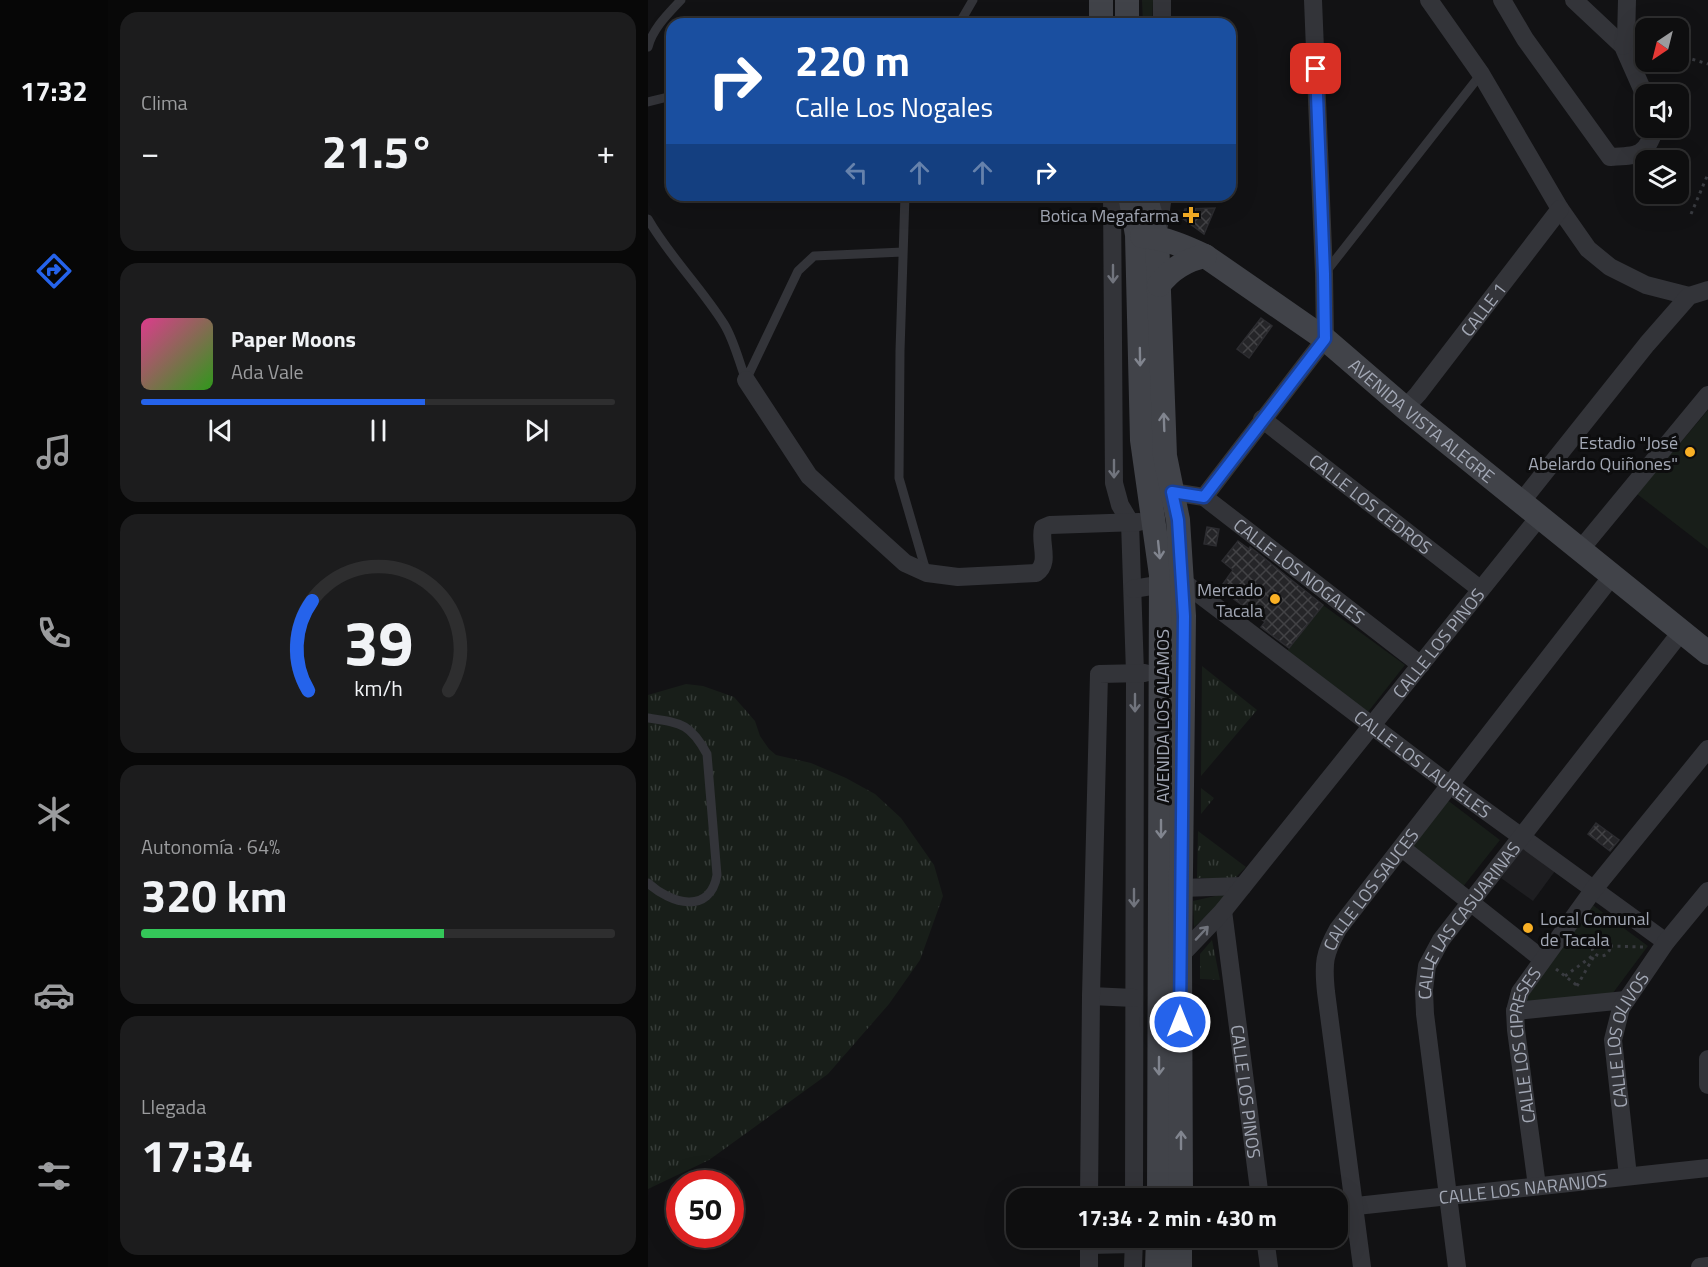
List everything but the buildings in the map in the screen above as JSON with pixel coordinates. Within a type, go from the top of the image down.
[{"type":"main road","points":[[1101,0],[1101,18]]},
{"type":"main road","points":[[1127,0],[1127,18]]},
{"type":"main road","points":[[1132,201],[1147,236]]},
{"type":"main road","points":[[1145,201],[1147,236]]},
{"type":"main road","name":"AVENIDA VISTA ALEGRE","points":[[1147,236],[1185,246],[1205,256],[1325,339],[1405,408],[1708,653]]},
{"type":"main road","name":"AVENIDA LOS ALAMOS","points":[[1147,236],[1159,285],[1165,456],[1172,492],[1166,520]]},
{"type":"main road","name":"AVENIDA LOS ALAMOS","points":[[1147,236],[1142,440],[1144,467],[1166,520],[1184,682],[1180,956],[1170,985],[1160,1188]]},
{"type":"main road","points":[[1159,285],[1180,264],[1205,256]]},
{"type":"main road","name":"AVENIDA LOS ALAMOS","points":[[1172,583],[1162,674],[1170,985],[1180,1188]]},
{"type":"main road","points":[[1157,1267],[1158,1248]]},
{"type":"main road","points":[[1180,1248],[1180,1267]]},
{"type":"street","points":[[1161,0],[1162,18]]},
{"type":"street","points":[[1204,497],[1325,339],[1313,0]]},
{"type":"street","points":[[1429,0],[1481,74],[1560,209],[1588,249],[1610,267],[1646,285],[1689,296],[1708,290]]},
{"type":"street","points":[[1502,0],[1526,39],[1610,157],[1633,157],[1649,146],[1652,138]]},
{"type":"street","points":[[1574,0],[1623,46],[1640,84]]},
{"type":"street","points":[[1623,46],[1626,39],[1627,0]]},
{"type":"street","points":[[1112,201],[1114,483],[1120,505],[1130,522],[1135,673],[1134,1188]]},
{"type":"street","points":[[1147,236],[1161,201]]},
{"type":"street","name":"CALLE 1","points":[[1405,408],[1560,209]]},
{"type":"street","name":"AVENIDA VISTA ALEGRE","points":[[1113,233],[1147,236]]},
{"type":"street","name":"CALLE LOS PINOS","points":[[1180,956],[1223,911],[1480,589],[1531,508],[1647,344],[1689,296]]},
{"type":"street","points":[[746,380],[809,476],[904,563],[927,573],[958,577],[1036,573],[1042,569],[1044,562],[1041,536],[1043,528],[1050,525],[1166,520]]},
{"type":"street","points":[[1580,550],[1708,395]]},
{"type":"street","name":"CALLE LOS CEDROS","points":[[1262,419],[1480,589]]},
{"type":"street","name":"CALLE LOS NOGALES","points":[[1172,492],[1204,497],[1421,665]]},
{"type":"street","name":"CALLE LOS SAUCES","points":[[1344,1188],[1325,982],[1326,953],[1338,929],[1612,576]]},
{"type":"street","points":[[1133,589],[1172,583]]},
{"type":"street","name":"CALLE LOS LAURELES","points":[[1172,583],[1371,724],[1450,785],[1666,942]]},
{"type":"street","name":"CALLE LAS CASUARINAS","points":[[1457,1267],[1425,1014],[1424,990],[1427,966],[1441,940],[1681,632]]},
{"type":"street","points":[[1089,1188],[1099,674],[1162,674]]},
{"type":"street","name":"CALLE LOS CIPRESES","points":[[1537,1186],[1518,1048],[1515,1011],[1520,992],[1594,889],[1708,750]]},
{"type":"street","points":[[1402,848],[1542,959]]},
{"type":"street","points":[[1181,888],[1243,886]]},
{"type":"street","name":"CALLE LOS OLIVOS","points":[[1628,1176],[1613,1040],[1621,1008],[1666,942],[1708,891]]},
{"type":"street","name":"CALLE LOS PINOS","points":[[1223,911],[1259,1188]]},
{"type":"street","points":[[1091,996],[1170,985]]},
{"type":"street","points":[[1515,1011],[1626,1000]]},
{"type":"street","points":[[1708,1059],[1708,1085]]},
{"type":"street","name":"CALLE LOS NARANJOS","points":[[1348,1207],[1708,1168]]},
{"type":"street","name":"CALLE LOS SAUCES","points":[[1348,1214],[1362,1267]]},
{"type":"street","points":[[1089,1248],[1089,1267]]},
{"type":"street","points":[[1133,1267],[1134,1248]]},
{"type":"street","points":[[1266,1248],[1269,1267]]},
{"type":"street","points":[[1700,1267],[1708,1266]]},
{"type":"lane","points":[[648,47],[661,22],[681,0]]},
{"type":"lane","points":[[963,18],[973,0]]},
{"type":"lane","points":[[1324,274],[1481,74]]},
{"type":"lane","points":[[648,102],[666,98]]},
{"type":"lane","points":[[905,201],[898,478],[927,573]]},
{"type":"lane","points":[[648,219],[657,235],[684,268],[725,326],[746,380]]},
{"type":"lane","points":[[746,380],[798,271],[814,256],[903,252]]},
{"type":"lane","points":[[648,718],[676,722],[691,729],[707,754],[717,875],[715,888],[709,896],[691,902],[675,901],[655,890],[648,883]]},
{"type":"path","points":[[1689,58],[1708,64]]},
{"type":"path","points":[[1691,214],[1708,174]]},
{"type":"path","points":[[1595,954],[1591,946],[1596,939],[1605,939],[1610,946]]},
{"type":"path","points":[[1610,946],[1643,947],[1666,942]]},
{"type":"path","points":[[1564,976],[1595,954],[1604,956],[1610,946]]},
{"type":"path","points":[[1577,986],[1595,954]]},
{"type":"path","points":[[1542,959],[1599,1003]]},
{"type":"shaded area","points":[[1523,847],[1555,871],[1533,901],[1501,878]]},
{"type":"green space","points":[[1142,0],[1153,0],[1152,18],[1143,18]]},
{"type":"green space","name":"Estadio \"José Abelardo Quiñones\"","points":[[1708,410],[1708,549],[1637,494]]},
{"type":"green space","points":[[1323,605],[1405,665],[1368,712],[1286,652]]},
{"type":"green space","points":[[1202,666],[1257,710],[1201,776]]},
{"type":"green space","points":[[686,684],[703,686],[734,697],[755,721],[760,736],[776,755],[811,763],[846,778],[875,794],[901,818],[934,865],[943,896],[920,960],[889,1004],[828,1074],[709,1160],[688,1170],[666,1170],[666,1180],[648,1189],[648,695]]},
{"type":"green space","points":[[1201,788],[1214,798],[1201,814]]},
{"type":"green space","points":[[1446,799],[1500,840],[1462,888],[1409,847]]},
{"type":"green space","points":[[1198,831],[1246,867],[1235,878],[1197,878]]},
{"type":"green space","points":[[1224,894],[1223,901],[1194,927],[1193,901]]},
{"type":"green space","points":[[1590,903],[1648,946],[1610,997],[1525,1005],[1527,994]]},
{"type":"green space","points":[[1212,940],[1220,980],[1200,979],[1200,954]]},
{"type":"place","name":"Botica Megafarma","points":[[1191,215]]},
{"type":"place","name":"Estadio \"José Abelardo Quiñones\"","points":[[1690,452]]},
{"type":"place","name":"Mercado Tacala","points":[[1275,599]]},
{"type":"place","name":"Local Comunal de Tacala","points":[[1528,928]]},
{"type":"route","points":[[1180,1022],[1184,616],[1178,520],[1172,492],[1204,497],[1325,339],[1316,69]]}]
